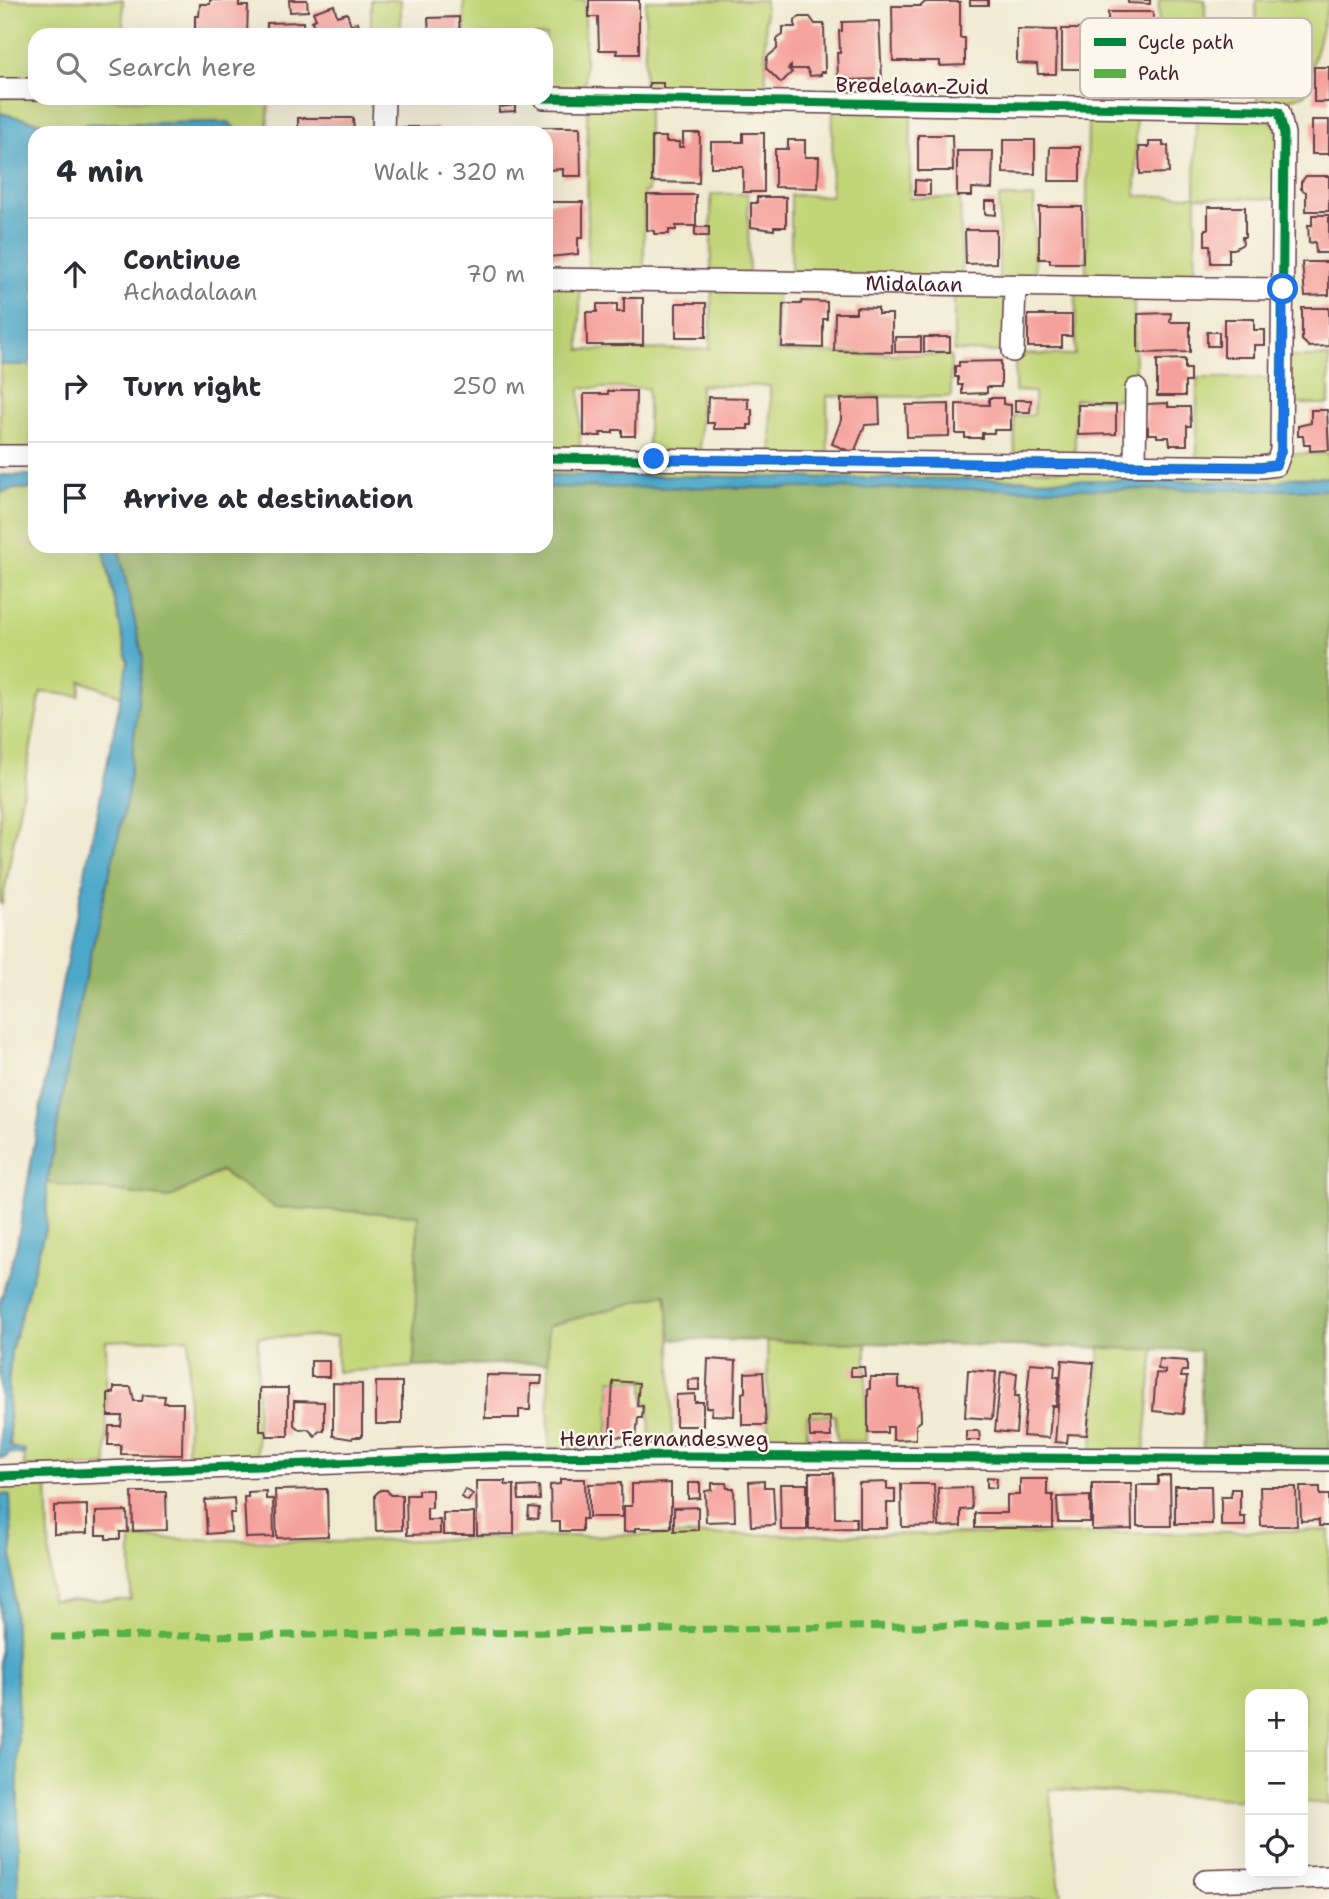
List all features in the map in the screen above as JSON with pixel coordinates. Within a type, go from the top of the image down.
[{"type":"street","points":[[0,89],[28,89]]},
{"type":"street","name":"Bredelaan-Zuid","points":[[553,98],[1279,112],[1284,134],[1283,289]]},
{"type":"street","points":[[383,126],[384,105]]},
{"type":"street","name":"Midalaan","points":[[553,279],[1283,289]]},
{"type":"street","points":[[1013,351],[1015,286]]},
{"type":"street","points":[[553,458],[1135,466],[1276,465],[1281,451],[1283,289]]},
{"type":"street","points":[[1135,466],[1136,389]]},
{"type":"street","points":[[0,456],[28,456]]},
{"type":"street","name":"Henri Fernandesweg","points":[[0,1476],[489,1457],[1329,1460]]},
{"type":"street","points":[[1205,1881],[1329,1877]]},
{"type":"green space","points":[[0,0],[123,0],[123,28],[28,28],[28,83],[0,82]]},
{"type":"green space","points":[[371,0],[401,0],[401,28],[371,28]]},
{"type":"green space","points":[[464,0],[585,0],[585,94],[553,93],[553,28],[464,28]]},
{"type":"green space","points":[[646,0],[765,0],[766,96],[644,94]]},
{"type":"green space","points":[[1159,0],[1205,0],[1205,18],[1159,18]]},
{"type":"green space","points":[[1256,0],[1329,0],[1312,67],[1312,18],[1256,18]]},
{"type":"green space","points":[[0,97],[28,98],[28,105],[269,105],[267,126],[232,126],[228,122],[55,126],[0,113]]},
{"type":"green space","points":[[1157,98],[1205,98],[1205,102],[1157,102]]},
{"type":"green space","points":[[1257,98],[1294,98],[1277,104],[1257,103]]},
{"type":"green space","points":[[587,105],[648,105],[644,276],[588,276]]},
{"type":"green space","points":[[833,108],[911,109],[910,198],[960,198],[962,280],[791,278],[791,195],[831,196]]},
{"type":"green space","points":[[1088,115],[1136,115],[1136,196],[1195,196],[1196,116],[1270,120],[1277,128],[1279,199],[1196,197],[1195,283],[1086,282]]},
{"type":"green space","points":[[711,194],[748,194],[749,277],[711,277]]},
{"type":"green space","points":[[999,197],[1034,197],[1035,281],[999,281]]},
{"type":"green space","points":[[553,284],[580,284],[580,350],[710,349],[712,287],[777,288],[777,352],[951,355],[951,397],[827,396],[828,457],[772,457],[770,386],[700,385],[700,453],[648,453],[648,388],[580,388],[580,450],[553,449]]},
{"type":"green space","points":[[954,291],[1005,294],[1009,352],[954,351]]},
{"type":"green space","points":[[1076,292],[1134,293],[1135,380],[1124,399],[1075,399],[1075,459],[1015,459],[1014,416],[1034,415],[1034,392],[1015,391],[1015,354],[1075,355]]},
{"type":"green space","points":[[1286,357],[1329,357],[1329,404],[1286,404]]},
{"type":"green space","points":[[0,365],[28,365],[28,450],[0,450]]},
{"type":"green space","points":[[1197,378],[1275,378],[1276,444],[1269,457],[1197,461]]},
{"type":"green space","points":[[1329,453],[1329,477],[1289,478],[1279,482],[553,475],[553,463],[1273,473],[1288,454]]},
{"type":"green space","points":[[553,487],[1329,490],[1329,1451],[1203,1452],[1200,1350],[671,1339],[666,1294],[548,1326],[548,1362],[414,1367],[418,1215],[275,1207],[221,1171],[169,1198],[47,1183],[80,1000],[127,798],[143,658],[120,553],[553,553]]},
{"type":"green space","points":[[28,489],[28,553],[105,553],[128,662],[121,696],[81,681],[79,696],[41,692],[2,904],[0,903],[0,493]]},
{"type":"green space","points":[[221,1171],[275,1207],[418,1215],[414,1367],[337,1372],[337,1336],[258,1337],[257,1460],[187,1463],[189,1338],[106,1341],[107,1466],[24,1467],[25,1451],[11,1448],[8,1386],[11,1351],[46,1226],[47,1183],[169,1198]]},
{"type":"green space","points":[[667,1293],[671,1339],[672,1445],[650,1444],[649,1405],[644,1404],[644,1381],[611,1379],[607,1448],[549,1449],[548,1326]]},
{"type":"green space","points":[[767,1341],[866,1343],[866,1441],[837,1441],[835,1415],[807,1416],[807,1441],[769,1442]]},
{"type":"green space","points":[[1100,1348],[1154,1349],[1144,1451],[1092,1451]]},
{"type":"green space","points":[[47,1481],[51,1600],[131,1600],[131,1538],[335,1542],[622,1535],[1092,1534],[1329,1530],[1329,1804],[1308,1802],[1308,1689],[1245,1689],[1245,1800],[1049,1789],[1061,1899],[18,1899],[18,1717],[10,1496],[0,1496],[0,1483]]},
{"type":"water","points":[[0,113],[55,126],[28,126],[28,365],[0,365]]},
{"type":"water","points":[[229,122],[233,126],[84,126],[85,124]]},
{"type":"water","points":[[0,475],[28,475],[28,489],[0,493]]},
{"type":"water","points":[[553,475],[1279,482],[1289,478],[1329,477],[1329,490],[553,487]]},
{"type":"water","points":[[105,553],[120,553],[143,658],[127,798],[80,1000],[47,1183],[46,1226],[11,1351],[8,1386],[10,1447],[25,1450],[24,1455],[9,1453],[0,1458],[0,1302],[17,1244],[60,995],[128,662]]},
{"type":"water","points":[[0,1496],[10,1496],[18,1717],[18,1899],[0,1899]]},
{"type":"building","points":[[210,0],[239,0],[239,6],[248,6],[247,28],[195,28],[195,16],[199,16],[200,4],[210,4]]},
{"type":"building","points":[[289,0],[307,0],[308,11],[290,12]]},
{"type":"building","points":[[589,0],[639,0],[639,54],[617,54],[617,50],[599,50],[598,17],[589,17]]},
{"type":"building","points":[[970,0],[988,0],[988,5],[970,5]]},
{"type":"building","points":[[1128,0],[1150,0],[1150,4],[1128,3]]},
{"type":"building","points":[[925,2],[960,2],[960,38],[965,38],[965,65],[940,66],[940,61],[893,61],[892,6],[921,6]]},
{"type":"building","points":[[334,5],[337,16],[347,13],[351,25],[358,22],[359,28],[314,28],[312,21],[316,19],[313,12]]},
{"type":"building","points":[[1108,12],[1153,12],[1153,18],[1108,18]]},
{"type":"building","points":[[459,17],[460,28],[429,28],[428,18]]},
{"type":"building","points":[[810,17],[815,24],[824,24],[825,72],[810,76],[807,69],[791,69],[791,66],[788,69],[792,72],[781,83],[766,68],[767,57],[777,49],[777,39],[783,35],[783,27],[795,27],[795,20]]},
{"type":"building","points":[[879,21],[882,79],[847,80],[847,77],[838,77],[837,53],[840,53],[839,31],[842,31],[842,22]]},
{"type":"building","points":[[303,22],[303,28],[267,28],[267,23]]},
{"type":"building","points":[[1017,29],[1057,30],[1056,74],[1038,74],[1037,64],[1017,63]]},
{"type":"building","points":[[1062,29],[1080,29],[1080,69],[1062,69]]},
{"type":"building","points":[[1314,67],[1329,67],[1329,102],[1314,102]]},
{"type":"building","points":[[649,83],[663,83],[663,92],[649,92]]},
{"type":"building","points":[[515,105],[515,111],[499,112],[499,107]]},
{"type":"building","points":[[298,118],[353,118],[354,126],[298,126]]},
{"type":"building","points":[[1312,120],[1329,120],[1329,154],[1312,154]]},
{"type":"building","points":[[553,127],[580,127],[581,176],[563,176],[563,169],[553,170]]},
{"type":"building","points":[[683,133],[700,133],[699,183],[652,182],[652,137],[666,137],[666,142],[679,142],[679,147],[683,147]]},
{"type":"building","points":[[743,133],[764,133],[764,192],[743,192],[743,167],[711,167],[711,142],[743,142]]},
{"type":"building","points":[[918,135],[952,135],[953,171],[918,171]]},
{"type":"building","points":[[788,140],[805,140],[805,157],[819,157],[818,188],[775,187],[775,149],[788,149]]},
{"type":"building","points":[[1003,140],[1035,140],[1035,174],[1003,173]]},
{"type":"building","points":[[1149,142],[1163,142],[1163,146],[1168,146],[1169,173],[1140,174],[1139,147],[1149,147]]},
{"type":"building","points":[[1050,147],[1080,147],[1080,181],[1049,181]]},
{"type":"building","points":[[957,151],[993,151],[992,189],[972,188],[972,196],[957,196]]},
{"type":"building","points":[[1306,176],[1329,176],[1329,211],[1306,211],[1306,192],[1301,189],[1301,182]]},
{"type":"building","points":[[915,180],[930,181],[930,195],[915,195]]},
{"type":"building","points":[[647,195],[696,195],[696,226],[676,226],[676,230],[669,230],[669,234],[654,234],[654,231],[647,230]]},
{"type":"building","points":[[757,197],[786,197],[786,227],[774,227],[774,230],[751,227],[751,203],[757,203]]},
{"type":"building","points":[[985,201],[996,201],[996,215],[985,214]]},
{"type":"building","points":[[553,202],[583,202],[583,238],[578,238],[578,254],[553,257]]},
{"type":"building","points":[[1039,207],[1082,207],[1083,263],[1050,263],[1050,259],[1039,259]]},
{"type":"building","points":[[1208,207],[1245,207],[1243,244],[1229,249],[1229,263],[1211,263],[1210,245],[1205,245]]},
{"type":"building","points":[[1312,215],[1329,215],[1329,253],[1316,253],[1315,242],[1309,243],[1308,225],[1312,225]]},
{"type":"building","points":[[695,227],[709,227],[709,236],[695,236]]},
{"type":"building","points":[[965,230],[996,230],[996,263],[966,264]]},
{"type":"building","points":[[1302,262],[1329,262],[1329,295],[1305,296]]},
{"type":"building","points":[[624,298],[643,298],[643,345],[587,345],[586,312],[597,312],[597,304],[617,304],[617,312],[624,312]]},
{"type":"building","points":[[802,301],[827,302],[827,319],[823,319],[823,348],[782,347],[783,304],[801,304]]},
{"type":"building","points":[[676,303],[706,303],[706,337],[676,337]]},
{"type":"building","points":[[856,307],[878,308],[878,314],[892,314],[892,352],[834,351],[835,313],[856,313]]},
{"type":"building","points":[[1302,308],[1329,308],[1329,346],[1309,347],[1302,340]]},
{"type":"building","points":[[1171,313],[1170,322],[1190,322],[1190,352],[1138,353],[1138,314]]},
{"type":"building","points":[[1028,315],[1072,315],[1072,336],[1062,336],[1062,347],[1028,347]]},
{"type":"building","points":[[1224,319],[1254,319],[1254,330],[1265,330],[1265,345],[1254,345],[1254,357],[1224,357]]},
{"type":"building","points":[[1207,332],[1219,332],[1219,346],[1207,346]]},
{"type":"building","points":[[895,337],[921,337],[921,352],[895,352]]},
{"type":"building","points":[[924,337],[950,337],[950,352],[924,352]]},
{"type":"building","points":[[1185,359],[1185,369],[1190,369],[1190,382],[1185,382],[1185,396],[1157,396],[1157,360]]},
{"type":"building","points":[[1001,361],[1001,387],[987,387],[987,393],[962,394],[962,385],[958,385],[958,377],[955,377],[955,366],[959,366],[959,362]]},
{"type":"building","points":[[608,391],[636,391],[635,436],[622,436],[622,430],[613,430],[613,433],[600,433],[601,436],[584,436],[584,394],[608,394]]},
{"type":"building","points":[[708,397],[748,398],[748,409],[752,409],[752,425],[748,425],[748,429],[714,429],[714,423],[707,423]]},
{"type":"building","points":[[879,398],[880,424],[865,425],[854,453],[832,444],[841,420],[841,399]]},
{"type":"building","points":[[989,398],[1003,398],[1003,404],[1011,405],[1011,430],[982,433],[982,438],[965,438],[965,434],[956,434],[956,404],[989,405]]},
{"type":"building","points":[[1015,400],[1031,400],[1030,412],[1015,412]]},
{"type":"building","points":[[1168,403],[1168,407],[1190,407],[1191,426],[1187,426],[1187,445],[1170,445],[1169,437],[1148,434],[1148,427],[1145,428],[1147,404]]},
{"type":"building","points":[[949,404],[949,436],[907,437],[906,405]]},
{"type":"building","points":[[1078,405],[1116,405],[1116,434],[1078,435]]},
{"type":"building","points":[[1311,410],[1327,410],[1329,450],[1310,451],[1310,445],[1304,445],[1303,436],[1298,436],[1298,426],[1311,423]]},
{"type":"building","points":[[708,1359],[736,1361],[734,1416],[711,1415],[712,1408],[706,1408]]},
{"type":"building","points":[[1159,1359],[1187,1361],[1187,1371],[1182,1371],[1181,1377],[1187,1377],[1183,1414],[1153,1411],[1156,1373],[1165,1374],[1165,1370],[1158,1369]]},
{"type":"building","points":[[1062,1360],[1094,1363],[1087,1435],[1068,1434],[1067,1443],[1055,1442]]},
{"type":"building","points":[[311,1361],[329,1361],[329,1377],[311,1377]]},
{"type":"building","points":[[1030,1363],[1055,1365],[1054,1377],[1059,1377],[1056,1406],[1052,1406],[1049,1438],[1023,1436]]},
{"type":"building","points":[[851,1367],[864,1367],[865,1376],[851,1376]]},
{"type":"building","points":[[968,1370],[996,1372],[992,1419],[965,1417]]},
{"type":"building","points":[[763,1372],[766,1425],[742,1425],[745,1373]]},
{"type":"building","points":[[1001,1372],[1017,1373],[1015,1396],[1019,1396],[1016,1433],[995,1431]]},
{"type":"building","points":[[486,1375],[542,1376],[541,1384],[531,1384],[530,1410],[519,1410],[519,1418],[485,1418]]},
{"type":"building","points":[[870,1377],[899,1377],[899,1388],[920,1388],[921,1421],[916,1425],[916,1439],[893,1440],[893,1427],[887,1427],[887,1433],[868,1433]]},
{"type":"building","points":[[699,1379],[699,1390],[688,1390],[688,1380]]},
{"type":"building","points":[[613,1381],[639,1383],[637,1406],[643,1406],[642,1418],[638,1418],[636,1438],[610,1436]]},
{"type":"building","points":[[376,1382],[402,1382],[402,1424],[376,1424]]},
{"type":"building","points":[[333,1383],[362,1384],[362,1437],[352,1439],[333,1436]]},
{"type":"building","points":[[114,1387],[131,1387],[134,1401],[142,1401],[143,1395],[165,1396],[164,1403],[183,1403],[182,1455],[121,1454],[121,1445],[108,1445],[109,1426],[121,1426],[122,1416],[108,1416],[108,1393],[114,1393]]},
{"type":"building","points":[[260,1388],[288,1388],[288,1436],[267,1436],[266,1431],[260,1431]]},
{"type":"building","points":[[695,1394],[695,1402],[703,1402],[703,1426],[676,1426],[676,1395]]},
{"type":"building","points":[[294,1401],[324,1402],[324,1431],[319,1431],[315,1436],[308,1429],[300,1430],[294,1425]]},
{"type":"building","points":[[830,1417],[831,1437],[810,1437],[809,1418]]},
{"type":"building","points":[[966,1431],[979,1431],[980,1440],[966,1440]]},
{"type":"building","points":[[809,1473],[834,1473],[835,1518],[856,1518],[856,1528],[809,1529]]},
{"type":"building","points":[[1158,1476],[1170,1476],[1171,1526],[1137,1526],[1137,1485],[1158,1485]]},
{"type":"building","points":[[987,1477],[997,1478],[996,1488],[987,1487]]},
{"type":"building","points":[[560,1479],[585,1479],[586,1519],[582,1519],[582,1531],[560,1531],[560,1522],[551,1522],[550,1485],[560,1484]]},
{"type":"building","points":[[1020,1479],[1047,1479],[1047,1495],[1053,1495],[1053,1528],[975,1528],[975,1513],[1007,1513],[1007,1495],[1020,1495]]},
{"type":"building","points":[[476,1481],[505,1481],[505,1485],[514,1485],[514,1534],[477,1535]]},
{"type":"building","points":[[764,1481],[764,1487],[773,1487],[775,1525],[751,1526],[749,1482]]},
{"type":"building","points":[[887,1482],[887,1489],[895,1489],[895,1503],[887,1503],[887,1528],[859,1528],[859,1483]]},
{"type":"building","points":[[621,1483],[622,1517],[589,1517],[589,1484]]},
{"type":"building","points":[[671,1483],[671,1528],[635,1528],[635,1531],[624,1532],[624,1506],[632,1506],[632,1484]]},
{"type":"building","points":[[688,1483],[700,1483],[700,1498],[688,1499]]},
{"type":"building","points":[[712,1483],[726,1483],[727,1488],[734,1488],[735,1521],[706,1522],[705,1491],[712,1490]]},
{"type":"building","points":[[1092,1483],[1131,1483],[1132,1529],[1092,1530]]},
{"type":"building","points":[[780,1484],[807,1484],[807,1530],[781,1530]]},
{"type":"building","points":[[901,1484],[934,1484],[936,1526],[902,1527]]},
{"type":"building","points":[[539,1486],[540,1500],[519,1500],[518,1487]]},
{"type":"building","points":[[1175,1486],[1211,1486],[1212,1524],[1175,1524]]},
{"type":"building","points":[[971,1487],[972,1509],[961,1510],[961,1526],[939,1527],[938,1488]]},
{"type":"building","points":[[1260,1487],[1296,1487],[1297,1526],[1261,1526]]},
{"type":"building","points":[[1300,1487],[1320,1487],[1320,1495],[1329,1495],[1329,1526],[1319,1526],[1319,1520],[1301,1521]]},
{"type":"building","points":[[327,1489],[328,1536],[277,1538],[275,1490]]},
{"type":"building","points":[[465,1489],[473,1494],[468,1501],[461,1497]]},
{"type":"building","points":[[1231,1489],[1240,1489],[1240,1517],[1245,1517],[1245,1526],[1221,1526],[1221,1497],[1231,1497]]},
{"type":"building","points":[[380,1490],[387,1490],[390,1495],[402,1495],[402,1530],[376,1531],[375,1495]]},
{"type":"building","points":[[418,1490],[432,1490],[432,1508],[427,1508],[427,1520],[440,1520],[440,1534],[407,1535],[406,1495],[418,1495]]},
{"type":"building","points":[[266,1491],[266,1499],[273,1499],[274,1537],[246,1538],[244,1497],[248,1497],[248,1492]]},
{"type":"building","points":[[132,1492],[166,1492],[167,1530],[133,1531]]},
{"type":"building","points":[[1090,1496],[1090,1522],[1058,1522],[1057,1497]]},
{"type":"building","points":[[234,1498],[235,1513],[230,1513],[231,1532],[207,1534],[205,1500]]},
{"type":"building","points":[[87,1505],[87,1533],[54,1534],[54,1506]]},
{"type":"building","points":[[529,1507],[539,1508],[538,1519],[528,1518]]},
{"type":"building","points":[[698,1507],[698,1530],[674,1531],[674,1508]]},
{"type":"building","points":[[127,1511],[128,1532],[120,1532],[120,1539],[106,1539],[106,1535],[96,1535],[96,1512]]},
{"type":"building","points":[[443,1513],[474,1513],[474,1535],[443,1535]]},
{"type":"marked path","points":[[51,1637],[422,1634],[1329,1619]]},
{"type":"cycle path","points":[[553,98],[1259,110],[1279,112],[1284,134],[1281,451],[1276,465],[1261,467],[553,458]]},
{"type":"cycle path","points":[[0,1476],[489,1457],[1329,1460]]},
{"type":"route","points":[[654,459],[1261,467],[1276,465],[1281,451],[1283,289]]}]
